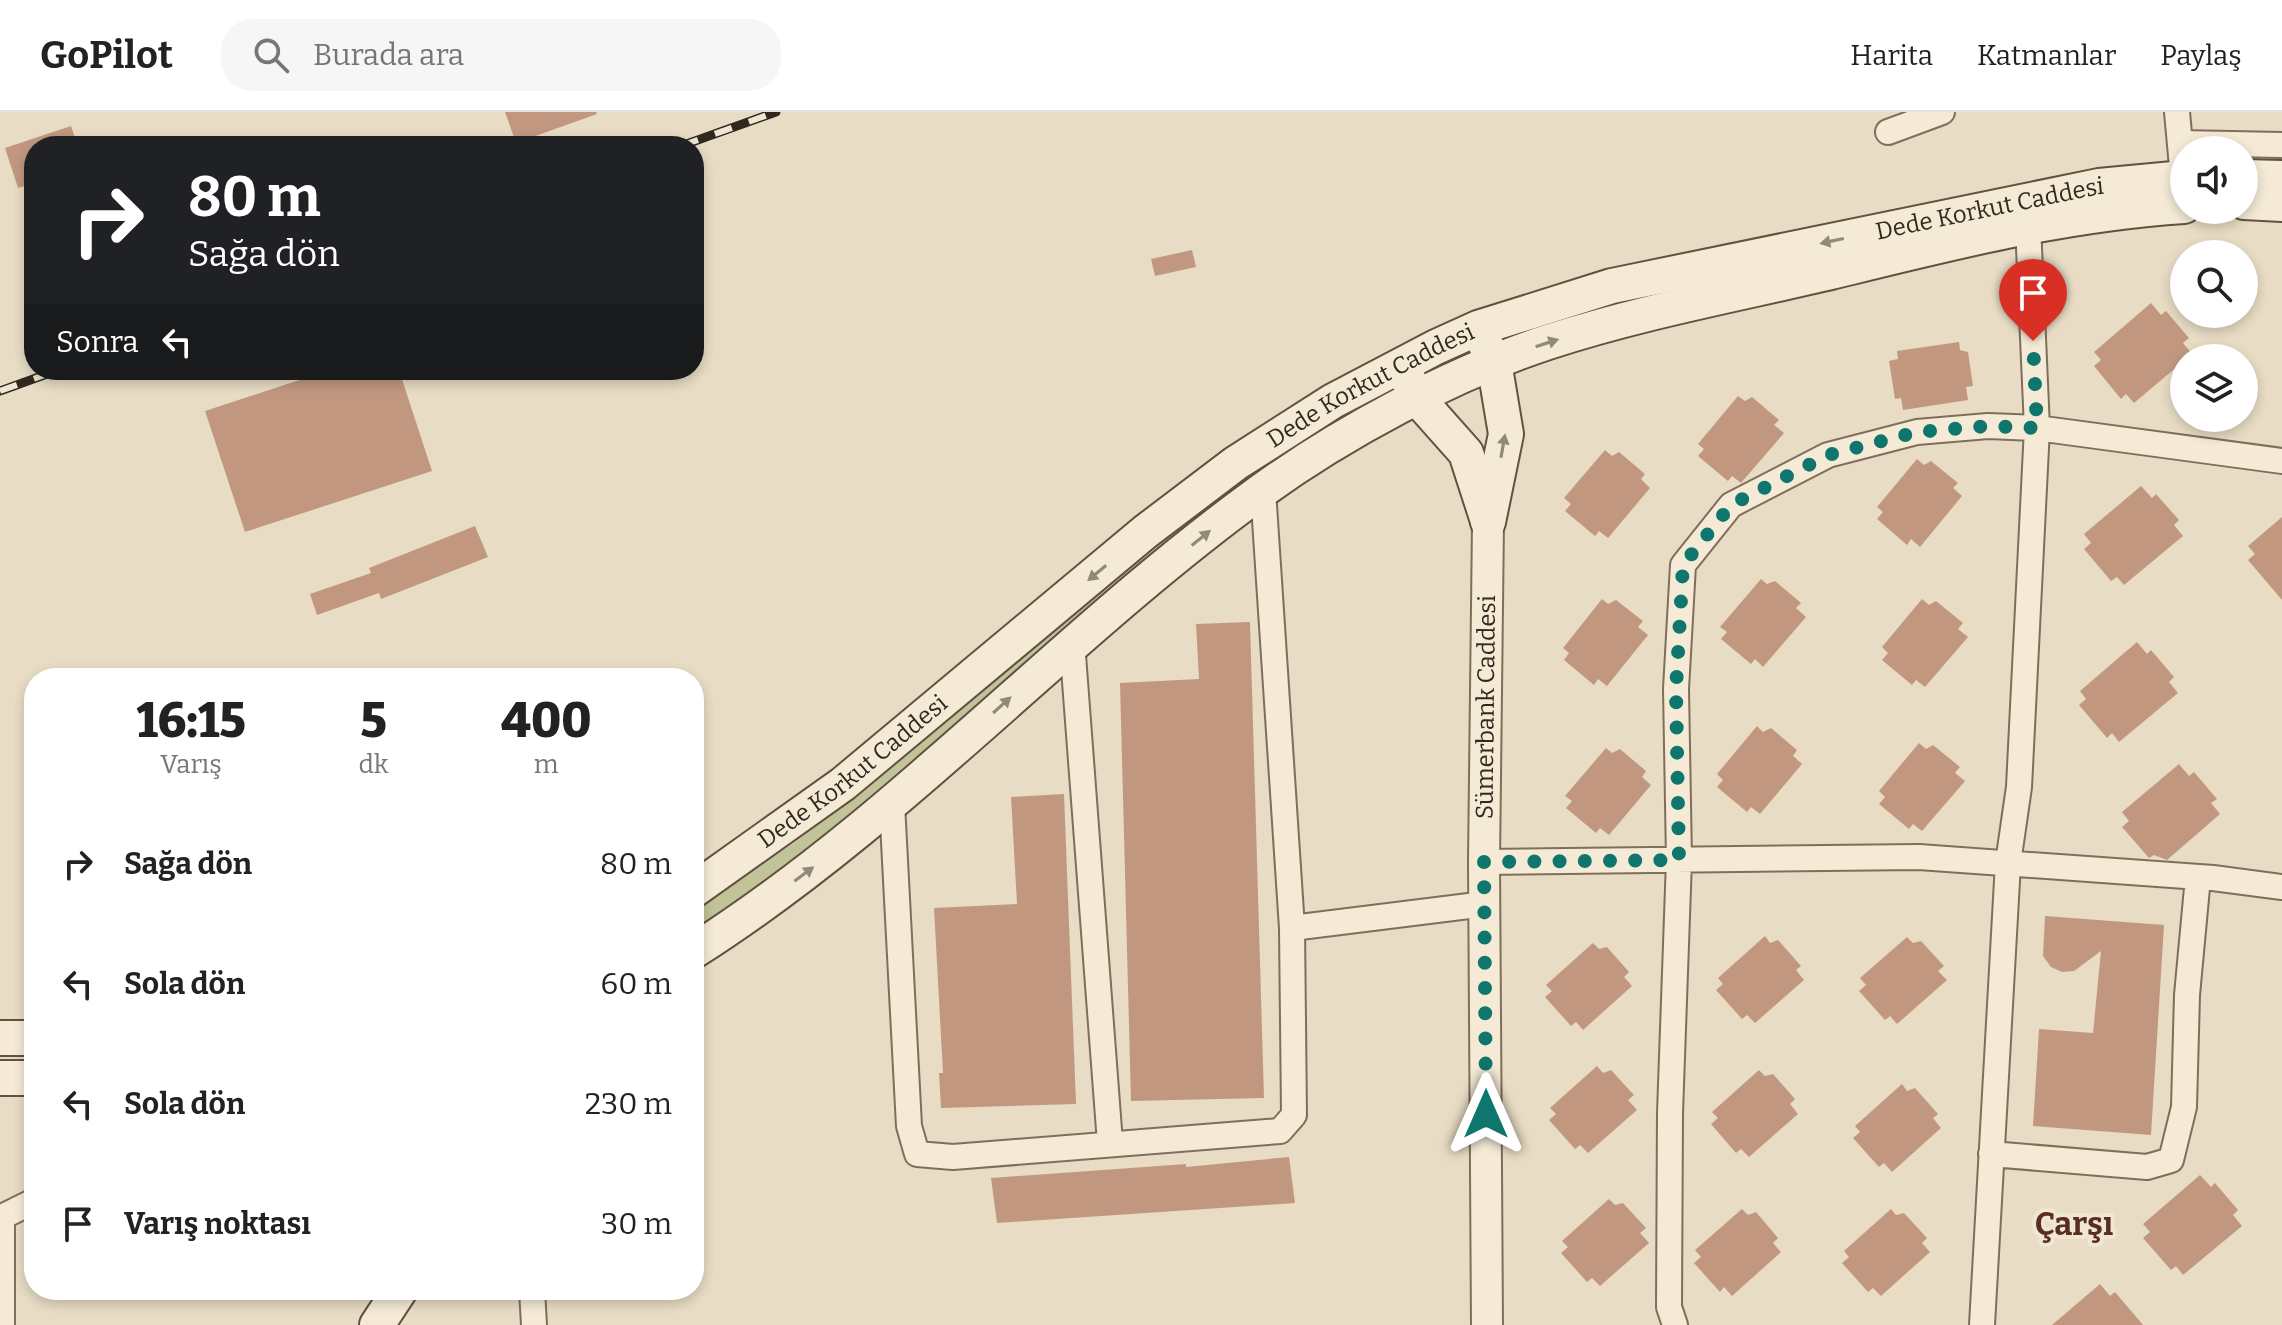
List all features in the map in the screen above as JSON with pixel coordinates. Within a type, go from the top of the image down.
[{"type":"main road","points":[[2258,177],[2282,178]]},
{"type":"main road","name":"Dede Korkut Caddesi","points":[[704,883],[843,784],[1197,492],[1300,421],[1401,365],[1478,328],[1612,286],[2099,186],[2170,179]]},
{"type":"main road","points":[[2258,203],[2282,204]]},
{"type":"main road","name":"Dede Korkut Caddesi","points":[[704,944],[765,903],[892,804],[1072,642],[1263,490],[1418,399],[1494,362],[1619,322],[2028,225],[2104,211],[2170,207]]},
{"type":"main road","points":[[1478,328],[1494,362],[1506,434],[1488,522]]},
{"type":"main road","points":[[1401,365],[1418,399],[1466,453],[1488,522]]},
{"type":"main road","name":"Dede Korkut Caddesi","points":[[704,963],[765,903]]},
{"type":"main road","points":[[0,1038],[24,1038]]},
{"type":"main road","points":[[0,1078],[24,1078]]},
{"type":"main road","points":[[377,1325],[393,1300]]},
{"type":"street","points":[[1888,132],[1942,112]]},
{"type":"street","points":[[2177,112],[2179,136]]},
{"type":"street","points":[[2258,145],[2282,145]]},
{"type":"street","points":[[1982,1325],[2008,863],[2019,787],[2037,428],[2028,225]]},
{"type":"street","points":[[1675,1325],[1669,1307],[1670,1113],[1679,860],[1676,689],[1683,565],[1731,505],[1828,455],[1917,432],[1988,426],[2037,428],[2282,461]]},
{"type":"street","points":[[892,804],[909,1126],[917,1154],[953,1157],[1280,1131],[1294,1115],[1292,928],[1263,490]]},
{"type":"street","name":"Sümerbank Caddesi","points":[[1487,1325],[1484,862],[1488,522]]},
{"type":"street","points":[[1072,642],[1110,1143]]},
{"type":"street","points":[[1484,862],[1919,857],[2198,877],[2282,887]]},
{"type":"street","points":[[1991,1154],[2147,1167],[2171,1160],[2184,1107],[2187,995],[2198,877]]},
{"type":"street","points":[[1292,928],[1485,904]]},
{"type":"street","points":[[2,1325],[1,1208],[24,1203]]},
{"type":"street","points":[[533,1300],[534,1325]]},
{"type":"green space","points":[[1394,383],[1400,393],[1162,547],[809,848],[704,926],[704,904],[797,841],[1224,486]]},
{"type":"building","points":[[505,112],[597,114],[536,136],[514,136]]},
{"type":"building","points":[[71,126],[74,136],[41,136]]},
{"type":"building","points":[[24,142],[24,186],[18,188],[5,148]]},
{"type":"building","points":[[1192,250],[1196,267],[1155,276],[1151,259]]},
{"type":"building","points":[[2151,303],[2161,315],[2166,311],[2170,316],[2170,328],[2180,328],[2189,338],[2184,344],[2170,344],[2170,373],[2134,403],[2126,394],[2121,399],[2094,366],[2101,360],[2094,352]]},
{"type":"building","points":[[1959,342],[1960,350],[1968,352],[1973,386],[1966,387],[1968,400],[1903,410],[1901,398],[1895,399],[1889,361],[1898,359],[1897,351]]},
{"type":"building","points":[[300,380],[402,380],[432,471],[245,532],[205,411]]},
{"type":"building","points":[[1738,396],[1745,401],[1752,397],[1779,420],[1774,425],[1784,433],[1741,483],[1732,476],[1728,481],[1698,456],[1704,449],[1698,444]]},
{"type":"building","points":[[1605,450],[1612,456],[1619,452],[1645,474],[1641,479],[1650,488],[1608,538],[1599,531],[1595,536],[1565,511],[1571,504],[1564,498]]},
{"type":"building","points":[[1917,459],[1924,465],[1931,461],[1958,483],[1953,488],[1962,496],[1920,547],[1911,539],[1907,545],[1877,519],[1883,512],[1877,507]]},
{"type":"building","points":[[2141,486],[2152,498],[2156,494],[2179,520],[2174,525],[2183,536],[2124,585],[2117,577],[2111,581],[2084,549],[2091,543],[2084,534]]},
{"type":"building","points":[[2282,517],[2282,600],[2248,560],[2255,554],[2248,546]]},
{"type":"building","points":[[475,526],[488,557],[381,599],[379,593],[317,615],[310,594],[371,573],[369,568]]},
{"type":"building","points":[[1761,579],[1767,584],[1775,581],[1801,603],[1796,608],[1806,617],[1763,667],[1755,659],[1751,664],[1721,639],[1727,632],[1720,627]]},
{"type":"building","points":[[1602,599],[1608,604],[1616,600],[1643,621],[1638,627],[1648,635],[1607,686],[1598,679],[1594,685],[1564,660],[1569,653],[1563,648]]},
{"type":"building","points":[[1922,599],[1929,605],[1936,601],[1963,623],[1958,629],[1968,637],[1925,687],[1916,680],[1912,685],[1882,660],[1888,653],[1882,647]]},
{"type":"building","points":[[1250,622],[1264,1098],[1131,1101],[1120,683],[1199,679],[1196,624]]},
{"type":"building","points":[[2137,642],[2147,654],[2151,650],[2174,677],[2169,682],[2178,693],[2119,742],[2112,733],[2107,738],[2079,705],[2086,699],[2080,691]]},
{"type":"building","points":[[1757,726],[1763,732],[1771,728],[1797,750],[1793,756],[1802,764],[1760,814],[1751,807],[1747,812],[1717,787],[1723,780],[1717,774]]},
{"type":"building","points":[[1919,743],[1926,749],[1933,745],[1960,767],[1955,773],[1965,781],[1922,831],[1913,824],[1909,829],[1879,804],[1885,797],[1879,791]]},
{"type":"building","points":[[1606,748],[1612,753],[1620,749],[1646,771],[1642,777],[1651,785],[1609,835],[1600,828],[1596,833],[1566,808],[1572,801],[1565,796]]},
{"type":"building","points":[[2179,764],[2189,776],[2194,772],[2217,799],[2211,803],[2220,814],[2167,860],[2154,855],[2149,858],[2122,827],[2129,821],[2122,812]]},
{"type":"building","points":[[1064,794],[1076,1104],[941,1108],[939,1073],[943,1073],[934,908],[1017,904],[1011,797]]},
{"type":"building","points":[[2045,916],[2164,925],[2151,1135],[2033,1126],[2039,1029],[2093,1033],[2101,951],[2074,971],[2062,972],[2051,967],[2043,956]]},
{"type":"building","points":[[1765,936],[1770,943],[1778,940],[1801,966],[1796,970],[1804,980],[1755,1023],[1747,1015],[1742,1019],[1716,990],[1723,984],[1718,978]]},
{"type":"building","points":[[1907,937],[1913,943],[1921,941],[1944,966],[1938,971],[1947,980],[1897,1024],[1890,1016],[1885,1020],[1859,991],[1866,985],[1860,978]]},
{"type":"building","points":[[1593,943],[1599,949],[1607,947],[1629,972],[1624,977],[1632,986],[1583,1030],[1576,1022],[1571,1026],[1545,997],[1552,991],[1546,985]]},
{"type":"building","points":[[1597,1066],[1603,1073],[1611,1070],[1634,1095],[1628,1100],[1637,1110],[1588,1153],[1580,1145],[1575,1149],[1549,1120],[1556,1114],[1550,1108]]},
{"type":"building","points":[[1759,1070],[1765,1076],[1773,1074],[1795,1099],[1790,1104],[1798,1114],[1749,1157],[1741,1149],[1736,1153],[1711,1124],[1718,1118],[1712,1112]]},
{"type":"building","points":[[1902,1084],[1907,1091],[1915,1088],[1938,1114],[1933,1118],[1941,1128],[1892,1172],[1884,1163],[1879,1167],[1853,1138],[1860,1132],[1855,1126]]},
{"type":"building","points":[[1289,1157],[1295,1203],[997,1223],[991,1178],[1186,1164],[1186,1167]]},
{"type":"building","points":[[2200,1175],[2211,1187],[2215,1183],[2238,1210],[2233,1215],[2242,1226],[2183,1275],[2176,1266],[2171,1270],[2143,1238],[2150,1232],[2143,1224]]},
{"type":"building","points":[[1609,1199],[1615,1205],[1623,1203],[1646,1228],[1640,1233],[1649,1243],[1600,1286],[1592,1278],[1587,1282],[1561,1253],[1568,1247],[1562,1241]]},
{"type":"building","points":[[1742,1209],[1748,1215],[1756,1212],[1778,1238],[1773,1243],[1781,1252],[1732,1296],[1724,1287],[1720,1292],[1694,1263],[1701,1257],[1695,1250]]},
{"type":"building","points":[[1891,1209],[1896,1215],[1904,1213],[1927,1238],[1922,1243],[1930,1252],[1881,1296],[1873,1288],[1868,1292],[1842,1263],[1849,1257],[1844,1251]]},
{"type":"building","points":[[2100,1284],[2110,1296],[2115,1292],[2143,1325],[2052,1325]]},
{"type":"railway","points":[[704,138],[776,112]]},
{"type":"railway","points":[[0,391],[30,380]]},
{"type":"district","name":"Çarşı","points":[[2074,1224]]},
{"type":"route","points":[[1486,1114],[1484,862],[1679,860],[1676,689],[1683,565],[1731,505],[1828,455],[1917,432],[1988,426],[2037,428],[2033,341]]}]
